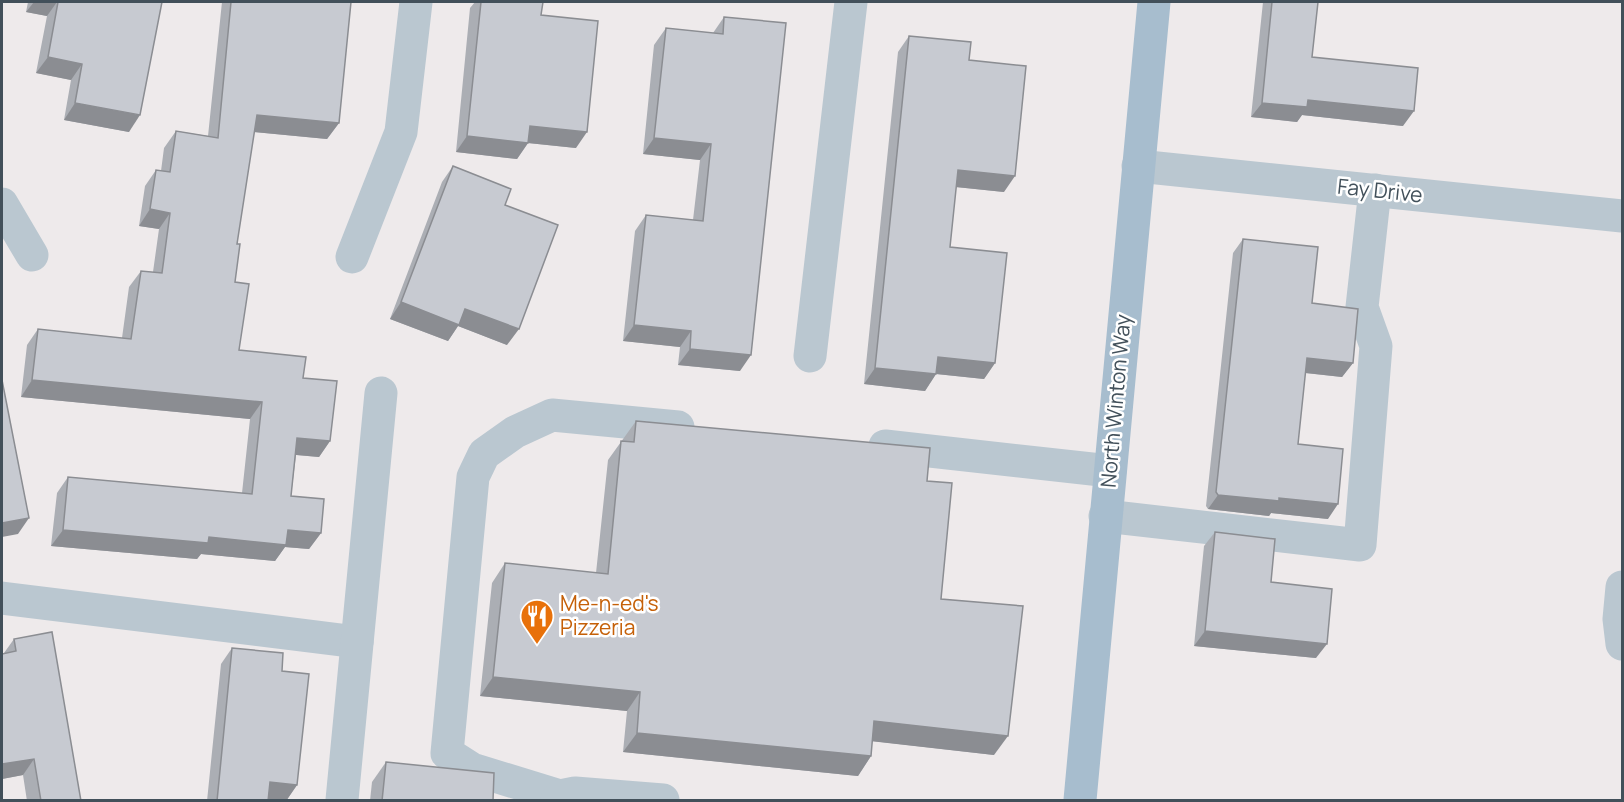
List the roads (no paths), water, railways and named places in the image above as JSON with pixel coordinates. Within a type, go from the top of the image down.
[{"type":"main road","name":"North Winton Way","points":[[1080,801],[1154,2]]},
{"type":"street","points":[[352,257],[401,132],[416,2]]},
{"type":"street","points":[[810,356],[851,2]]},
{"type":"street","name":"Fay Drive","points":[[1138,166],[1623,216]]},
{"type":"street","points":[[1105,516],[1360,545],[1376,346],[1362,307],[1375,190]]},
{"type":"street","points":[[2,204],[32,255]]},
{"type":"street","points":[[342,801],[381,393]]},
{"type":"street","points":[[663,801],[575,793],[559,798],[472,769],[447,753],[473,477],[484,454],[514,432],[552,415],[706,429]]},
{"type":"street","points":[[861,444],[1110,471]]},
{"type":"street","points":[[1623,587],[1619,619],[1623,644]]},
{"type":"street","points":[[2,598],[357,642]]},
{"type":"place","name":"Me-n-ed's Pizzeria","points":[[537,645]]}]
